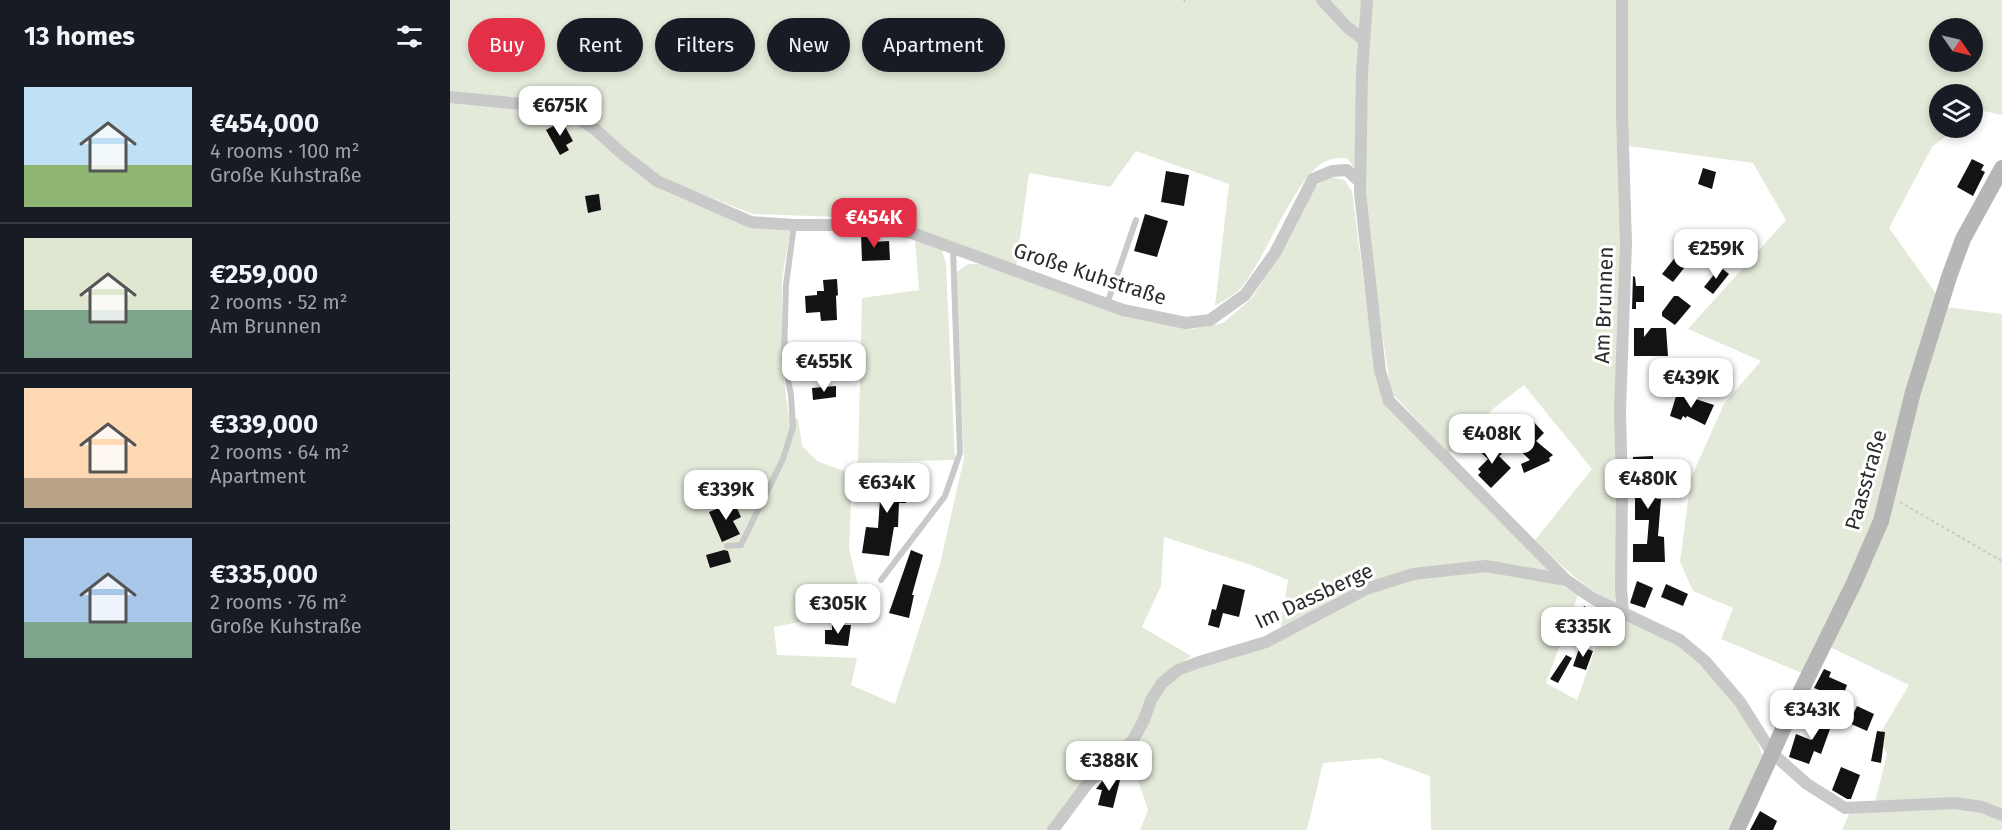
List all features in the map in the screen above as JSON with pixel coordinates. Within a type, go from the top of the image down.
[{"type":"street","points":[[1322,0],[1347,27],[1364,40]]},
{"type":"street","points":[[1367,0],[1360,182],[1380,371],[1389,401],[1566,580],[1594,599],[1680,640],[1705,662],[1740,702],[1772,753],[1807,784],[1845,808],[1955,803],[1982,807],[2002,815]]},
{"type":"street","name":"Am Brunnen","points":[[1622,0],[1626,243],[1620,411],[1623,612]]},
{"type":"street","name":"Große Kuhstraße","points":[[450,97],[562,108],[596,129],[620,152],[657,181],[751,222],[794,225],[862,225],[886,227],[912,233],[1107,304],[1160,319],[1186,323],[1210,320],[1245,295],[1275,253],[1313,179],[1332,171],[1347,170],[1360,182]]},
{"type":"street","name":"Paasstraße","points":[[1737,830],[1881,521],[1913,392],[1949,277],[1963,239],[2002,168]]},
{"type":"street","name":"Im Dassberge","points":[[1053,830],[1088,783],[1133,740],[1144,720],[1150,700],[1162,683],[1178,670],[1266,642],[1366,589],[1413,574],[1486,566],[1566,580]]},
{"type":"lane","points":[[1107,304],[1136,220]]},
{"type":"lane","points":[[727,546],[741,545],[783,459],[793,427],[791,395],[784,360],[786,285],[794,225]]},
{"type":"lane","points":[[881,580],[945,496],[960,453],[953,248]]},
{"type":"path","points":[[1887,495],[2002,561]]},
{"type":"green space","points":[[450,0],[2002,0],[2002,115],[1983,111],[1983,84],[1929,84],[1929,138],[1943,138],[1932,147],[1889,228],[1937,295],[1875,523],[1802,673],[1721,639],[1733,608],[1693,591],[1680,562],[1691,478],[1724,404],[1761,361],[1688,329],[1786,220],[1753,163],[1629,146],[1629,143],[1621,146],[1617,605],[1573,576],[1535,540],[1592,469],[1524,385],[1494,408],[1449,454],[1391,392],[1370,251],[1365,183],[1347,158],[1329,160],[1317,167],[1305,180],[1251,275],[1238,291],[1215,306],[1229,184],[1136,151],[1110,187],[1029,173],[1016,266],[911,228],[867,218],[753,214],[663,179],[607,146],[664,191],[749,225],[790,231],[782,280],[782,358],[788,414],[798,419],[802,446],[817,461],[847,472],[851,503],[849,548],[858,586],[850,610],[833,619],[817,610],[818,618],[774,627],[777,655],[857,658],[851,685],[895,704],[940,564],[964,458],[955,287],[957,272],[968,264],[979,264],[1152,322],[1193,329],[1223,323],[1252,298],[1279,256],[1311,191],[1323,180],[1332,177],[1344,180],[1352,191],[1376,380],[1383,399],[1548,568],[1545,573],[1415,570],[1280,630],[1288,580],[1251,565],[1164,537],[1161,586],[1142,627],[1191,656],[1165,675],[1130,739],[1049,830],[450,830]]},
{"type":"green space","points":[[915,240],[942,250],[946,264],[955,460],[858,462],[862,298],[919,290]]},
{"type":"green space","points":[[1945,307],[2002,314],[2002,810],[1875,802],[1887,754],[1878,737],[1909,685],[1830,647]]},
{"type":"green space","points":[[1488,569],[1554,581],[1578,595],[1546,683],[1577,700],[1608,613],[1643,626],[1676,643],[1713,678],[1750,727],[1762,755],[1729,830],[1431,830],[1430,776],[1380,758],[1323,763],[1307,830],[1140,830],[1148,810],[1138,780],[1123,756],[1160,691],[1177,674],[1367,593],[1412,579]]},
{"type":"green space","points":[[1954,806],[2002,819],[2002,830],[1842,830],[1850,812]]},
{"type":"building","points":[[562,121],[573,141],[566,145],[569,150],[560,155],[546,130]]},
{"type":"building","points":[[1972,159],[1984,165],[1981,170],[1985,172],[1973,196],[1957,187]]},
{"type":"building","points":[[1703,168],[1716,172],[1712,189],[1698,184]]},
{"type":"building","points":[[1166,171],[1189,175],[1184,206],[1161,202]]},
{"type":"building","points":[[599,194],[601,210],[588,213],[585,196]]},
{"type":"building","points":[[1145,214],[1168,221],[1157,257],[1134,251]]},
{"type":"building","points":[[861,234],[872,235],[872,242],[889,241],[890,260],[862,261]]},
{"type":"building","points":[[1677,255],[1688,263],[1673,282],[1662,274]]},
{"type":"building","points":[[1720,267],[1729,274],[1713,294],[1704,287]]},
{"type":"building","points":[[1633,276],[1636,286],[1644,286],[1644,302],[1636,302],[1636,309],[1632,309]]},
{"type":"building","points":[[837,279],[837,320],[821,321],[820,312],[806,313],[805,296],[817,295],[817,291],[824,291],[823,280]]},
{"type":"building","points":[[1674,296],[1678,296],[1691,306],[1675,325],[1662,316],[1662,312]]},
{"type":"building","points":[[1634,328],[1644,328],[1644,337],[1651,328],[1666,328],[1668,356],[1634,356]]},
{"type":"building","points":[[836,386],[836,397],[813,400],[812,388]]},
{"type":"building","points":[[1677,393],[1714,405],[1705,425],[1687,416],[1686,418],[1683,416],[1681,420],[1670,416]]},
{"type":"building","points":[[1529,417],[1544,433],[1536,441],[1553,455],[1549,458],[1550,461],[1524,473],[1521,464],[1530,460],[1507,438]]},
{"type":"building","points":[[1489,441],[1502,454],[1499,456],[1511,468],[1491,488],[1478,475],[1481,472],[1478,469],[1488,459],[1478,450]]},
{"type":"building","points":[[1653,456],[1653,462],[1658,462],[1655,495],[1657,499],[1661,499],[1658,536],[1664,537],[1665,562],[1633,562],[1633,544],[1647,544],[1649,520],[1635,520],[1633,457]]},
{"type":"building","points":[[882,472],[909,474],[906,503],[899,503],[898,527],[894,527],[889,556],[862,553],[866,527],[878,528]]},
{"type":"building","points":[[734,502],[741,517],[733,521],[740,534],[722,542],[709,512]]},
{"type":"building","points":[[911,550],[923,555],[912,595],[914,595],[909,618],[889,613]]},
{"type":"building","points":[[728,551],[731,562],[710,568],[706,555]]},
{"type":"building","points":[[1637,581],[1653,588],[1645,608],[1630,603]]},
{"type":"building","points":[[1223,584],[1245,590],[1239,617],[1223,613],[1219,628],[1208,625],[1212,609],[1216,610]]},
{"type":"building","points":[[1666,584],[1688,594],[1683,606],[1661,597]]},
{"type":"building","points":[[1584,606],[1600,614],[1592,630],[1585,626],[1580,637],[1571,632]]},
{"type":"building","points":[[832,625],[851,625],[848,646],[825,644],[825,630],[832,630]]},
{"type":"building","points":[[1580,646],[1593,651],[1586,670],[1573,666]]},
{"type":"building","points":[[1566,655],[1572,658],[1558,683],[1550,679]]},
{"type":"building","points":[[1824,669],[1831,672],[1829,677],[1847,685],[1842,699],[1814,688]]},
{"type":"building","points":[[1857,706],[1874,714],[1867,731],[1849,723]]},
{"type":"building","points":[[1821,713],[1834,718],[1821,754],[1814,751],[1809,764],[1789,757],[1796,734],[1811,740]]},
{"type":"building","points":[[1877,731],[1885,732],[1881,763],[1871,761]]},
{"type":"building","points":[[1841,767],[1860,775],[1851,799],[1832,790]]},
{"type":"building","points":[[1110,776],[1120,780],[1113,808],[1098,805],[1102,790],[1096,789],[1103,780],[1109,781]]},
{"type":"building","points":[[1760,811],[1777,821],[1773,830],[1750,830]]}]
